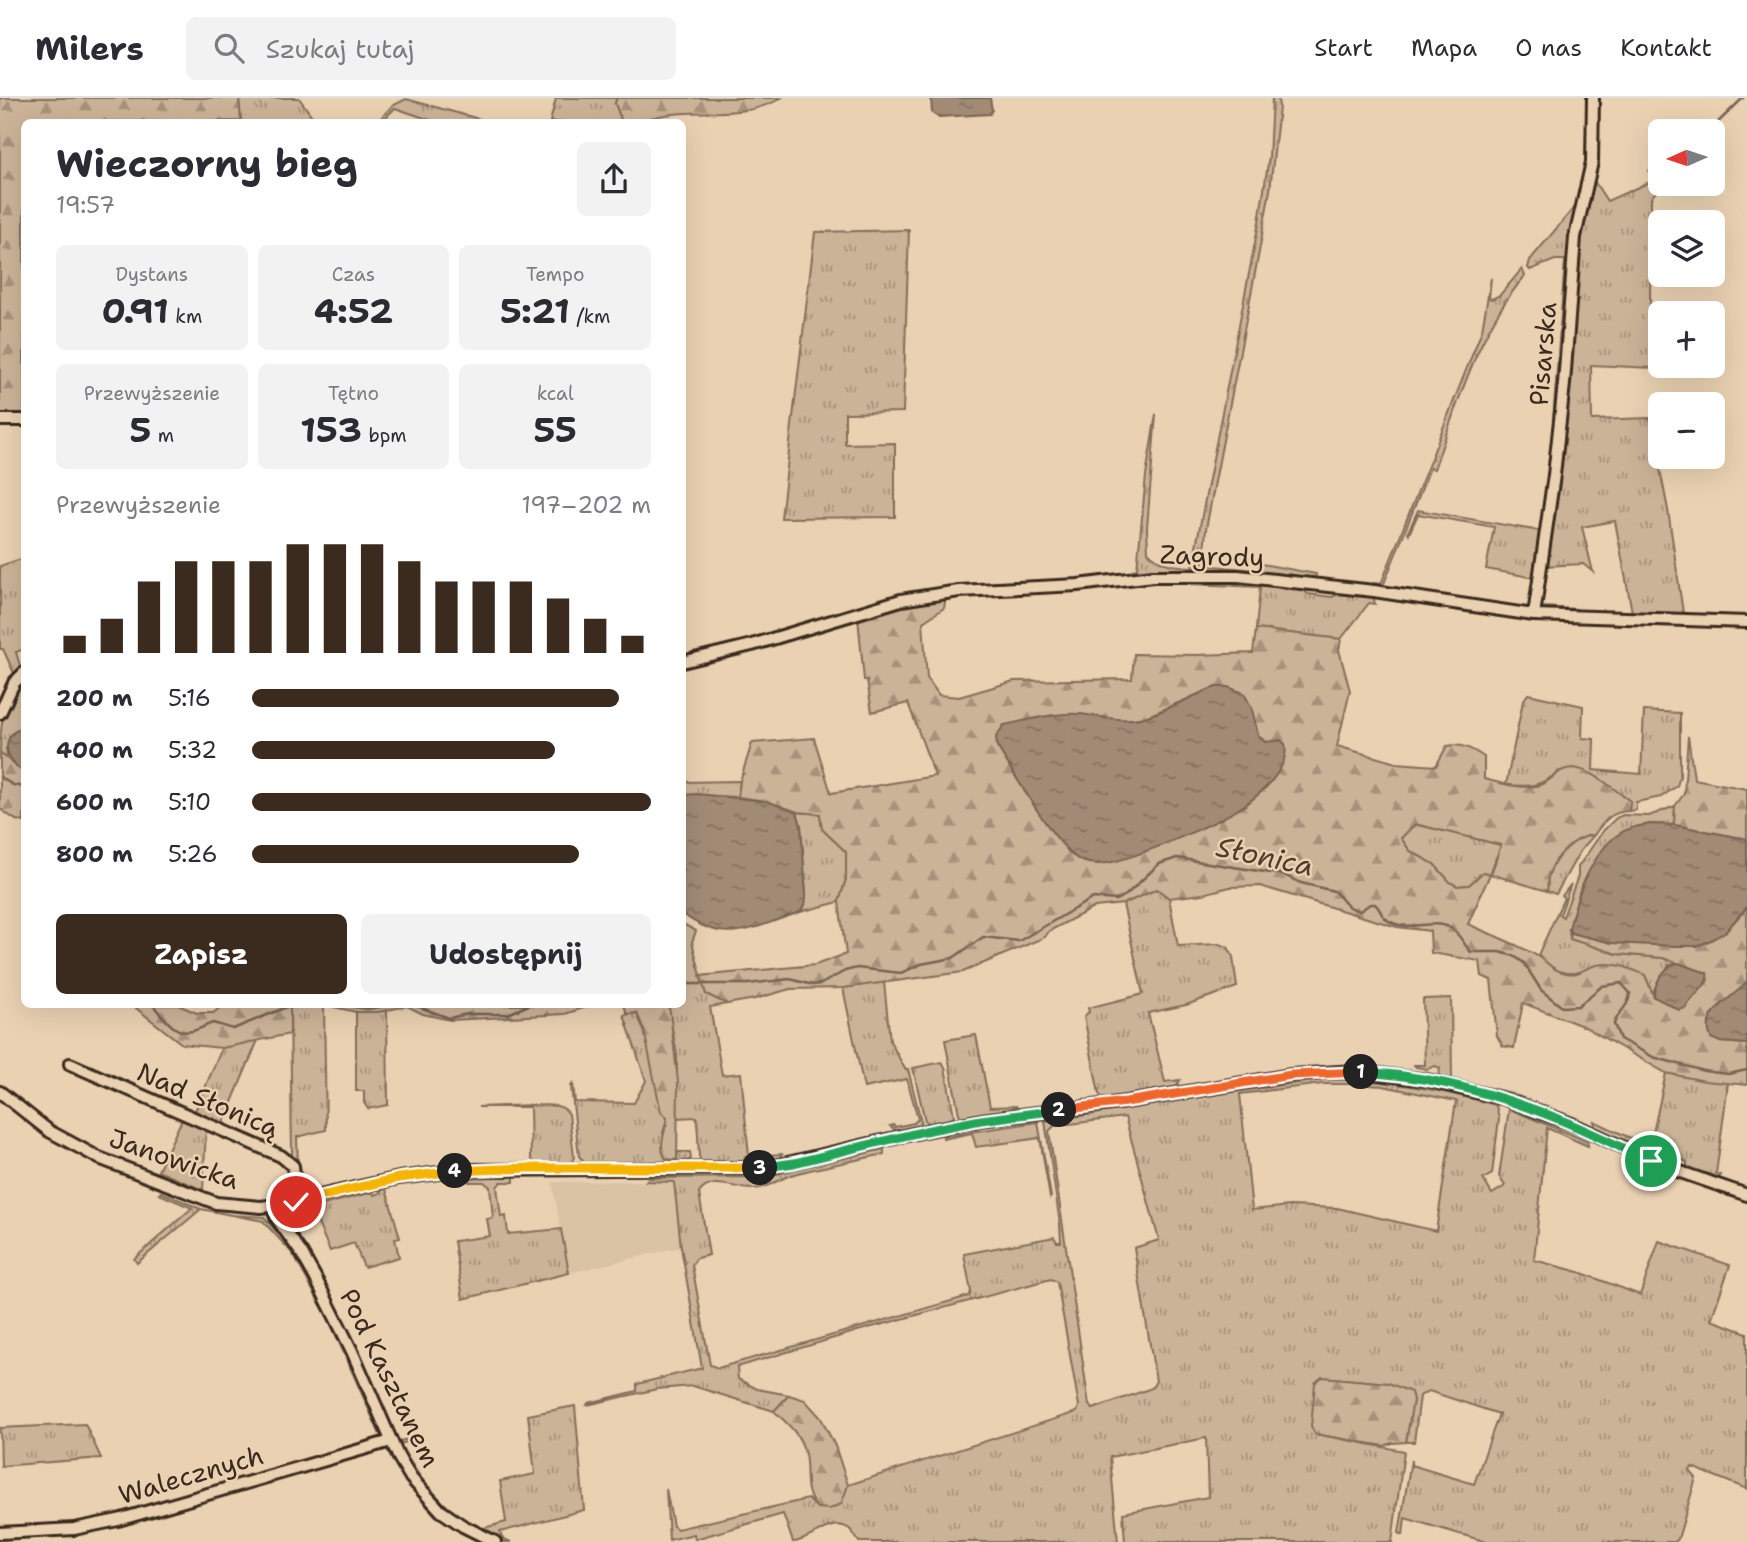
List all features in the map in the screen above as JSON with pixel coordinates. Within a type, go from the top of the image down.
[{"type":"street","name":"Pisarska","points":[[1534,615],[1564,384],[1575,237],[1591,162],[1593,98]]},
{"type":"street","points":[[0,420],[21,420]]},
{"type":"street","name":"Zagrody","points":[[686,661],[752,645],[901,600],[958,591],[1079,584],[1153,576],[1238,576],[1374,591],[1534,615],[1747,622]]},
{"type":"street","points":[[0,713],[14,684],[21,676]]},
{"type":"street","name":"Nad Słonicą","points":[[70,1064],[281,1156],[293,1166],[296,1202]]},
{"type":"street","name":"Janowicka","points":[[0,1092],[49,1131],[99,1158],[216,1203],[250,1207],[296,1202],[399,1178],[462,1170],[766,1168],[981,1120],[1126,1102],[1281,1076],[1335,1072],[1412,1077],[1505,1099],[1572,1125],[1675,1171],[1747,1195]]},
{"type":"street","name":"Pod Kasztanem","points":[[272,1206],[277,1219],[309,1265],[411,1478],[429,1500],[452,1519],[495,1542]]},
{"type":"street","name":"Walecznych","points":[[0,1533],[74,1529],[118,1520],[391,1441]]},
{"type":"shaded area","points":[[552,1182],[674,1182],[681,1247],[569,1273]]},
{"type":"green space","points":[[0,98],[239,98],[241,119],[21,119],[21,418],[0,418]]},
{"type":"green space","points":[[239,98],[299,98],[314,119],[241,119]]},
{"type":"green space","points":[[556,98],[617,98],[615,103],[621,119],[551,119]]},
{"type":"green space","points":[[617,98],[781,98],[754,109],[680,113],[647,119],[621,119],[615,103]]},
{"type":"green space","points":[[1272,98],[1278,98],[1279,107],[1270,190],[1206,529],[1203,565],[1256,570],[1262,564],[1316,574],[1314,582],[1201,571],[1199,566],[1195,566],[1193,571],[1133,574],[1132,570],[1137,569],[1146,476],[1156,414],[1147,528],[1148,552],[1163,562],[1192,567],[1259,222],[1269,157]]},
{"type":"green space","points":[[406,99],[479,119],[427,119],[395,108],[384,119],[380,119],[392,106]]},
{"type":"green space","points":[[1594,181],[1607,201],[1648,183],[1648,196],[1653,196],[1651,210],[1648,210],[1648,287],[1650,287],[1648,368],[1591,365],[1592,420],[1648,418],[1648,469],[1660,469],[1682,616],[1611,613],[1610,611],[1632,612],[1615,521],[1582,527],[1593,572],[1583,564],[1544,566],[1540,605],[1576,609],[1576,613],[1539,608],[1579,234]]},
{"type":"green space","points":[[1582,198],[1533,608],[1526,610],[1526,607],[1531,608],[1535,578],[1486,569],[1494,527],[1418,514],[1409,534],[1408,532],[1418,510],[1540,531],[1550,462],[1565,260],[1555,260],[1530,270],[1528,268],[1530,260]]},
{"type":"green space","points":[[909,230],[903,412],[845,413],[845,444],[895,443],[895,517],[781,518],[815,232]]},
{"type":"green space","points":[[1522,269],[1525,276],[1494,320],[1482,343],[1434,469],[1430,468],[1383,586],[1377,588],[1374,583],[1381,584],[1482,330],[1491,278],[1489,298],[1492,299],[1500,295]]},
{"type":"green space","points":[[21,559],[21,650],[16,652],[21,669],[14,673],[3,649],[0,649],[0,566]]},
{"type":"green space","points":[[1236,579],[1299,586],[1308,594],[1332,597],[1345,591],[1373,595],[1375,604],[1369,603],[1341,639],[1256,629],[1260,587],[1191,584],[1191,580]]},
{"type":"green space","points":[[946,597],[944,608],[923,622],[927,678],[939,695],[959,697],[1014,681],[1132,679],[1134,654],[1253,653],[1256,629],[1341,639],[1339,650],[1350,691],[1337,746],[1396,763],[1436,766],[1447,746],[1462,746],[1484,757],[1484,779],[1514,786],[1537,786],[1568,768],[1596,776],[1630,801],[1629,811],[1613,815],[1594,835],[1580,839],[1567,848],[1552,867],[1547,891],[1490,874],[1468,924],[1534,954],[1561,972],[1571,974],[1603,964],[1634,970],[1645,975],[1654,997],[1686,1008],[1690,999],[1708,981],[1707,973],[1663,958],[1617,954],[1570,939],[1571,933],[1612,943],[1697,946],[1725,932],[1747,907],[1747,981],[1739,992],[1719,1006],[1720,1042],[1747,1044],[1747,1085],[1705,1081],[1666,1073],[1585,1027],[1523,1003],[1514,1048],[1503,1046],[1497,1036],[1491,980],[1482,976],[1480,961],[1431,953],[1430,931],[1397,927],[1260,886],[1230,887],[1169,898],[1157,889],[1123,904],[1095,907],[1049,931],[1045,937],[963,972],[843,988],[790,989],[727,1004],[706,994],[700,976],[815,965],[846,954],[839,902],[846,879],[846,852],[822,829],[820,814],[797,812],[766,801],[738,797],[740,781],[752,743],[814,738],[831,793],[935,776],[908,703],[872,712],[867,680],[864,680],[858,617],[902,604]],"holes":[[[1216,687],[1255,725],[1258,735],[1265,742],[1272,742],[1267,786],[1246,805],[1216,821],[1171,841],[1113,861],[1097,864],[1071,855],[1032,803],[997,746],[1080,714],[1104,719],[1143,718]],[[1415,824],[1501,845],[1491,874],[1483,872],[1469,885],[1457,886],[1450,882],[1434,864],[1410,851],[1401,838]]]},
{"type":"green space","points":[[21,681],[21,728],[6,749],[8,759],[0,753],[2,722],[7,703]]},
{"type":"green space","points":[[1528,694],[1583,706],[1582,738],[1594,739],[1593,770],[1641,774],[1644,711],[1680,713],[1680,776],[1677,786],[1661,797],[1636,802],[1636,810],[1629,811],[1630,801],[1592,774],[1560,771],[1535,785],[1506,785],[1523,701]]},
{"type":"green space","points":[[1688,736],[1694,779],[1747,789],[1747,839],[1674,825],[1675,806],[1684,794]]},
{"type":"green space","points":[[0,753],[21,770],[21,821],[0,809]]},
{"type":"green space","points":[[740,781],[738,797],[686,795],[686,782]]},
{"type":"green space","points":[[1675,806],[1674,825],[1650,824],[1609,844],[1581,886],[1569,929],[1570,939],[1617,954],[1663,958],[1678,963],[1669,965],[1654,990],[1654,997],[1645,975],[1596,965],[1580,972],[1565,973],[1544,962],[1538,955],[1564,898],[1562,896],[1571,884],[1560,915],[1563,917],[1578,876],[1578,867],[1603,831],[1623,815],[1649,816]]},
{"type":"green space","points":[[797,812],[820,814],[822,829],[846,852],[846,879],[839,902],[800,912],[805,905],[806,895],[801,826]]},
{"type":"green space","points":[[1415,824],[1501,845],[1490,874],[1483,872],[1469,885],[1457,886],[1450,882],[1434,864],[1410,851],[1401,838]]},
{"type":"green space","points":[[1594,835],[1580,851],[1556,894],[1547,891],[1549,874],[1561,854],[1573,843]]},
{"type":"green space","points":[[1157,889],[1169,898],[1178,946],[1220,944],[1228,947],[1233,957],[1237,987],[1186,1005],[1148,1013],[1165,1082],[1180,1080],[1176,1087],[1103,1099],[1099,1094],[1084,1016],[1089,1012],[1088,1008],[1143,994],[1123,904]]},
{"type":"green space","points":[[686,926],[696,931],[692,942],[706,994],[727,1004],[710,1007],[722,1075],[741,1073],[749,1156],[782,1154],[778,1161],[753,1163],[749,1157],[745,1157],[743,1164],[701,1162],[697,1117],[677,1118],[677,1055],[669,1008],[686,1008]]},
{"type":"green space","points":[[884,982],[890,1041],[905,1069],[908,1069],[921,1121],[915,1128],[898,1132],[890,1126],[914,1123],[918,1119],[907,1079],[864,1088],[843,988]]},
{"type":"green space","points":[[1451,998],[1452,1081],[1439,1077],[1440,1068],[1435,1066],[1428,1069],[1414,1065],[1425,1065],[1423,999]]},
{"type":"green space","points":[[136,1008],[185,1008],[197,1013],[213,1013],[220,1008],[290,1008],[290,1034],[222,1048],[182,1044]]},
{"type":"green space","points":[[290,1008],[324,1008],[326,1130],[297,1137],[299,1191],[296,1158],[294,1157],[293,1163],[274,1148],[292,1155]]},
{"type":"green space","points":[[338,1008],[397,1008],[378,1012],[356,1012]]},
{"type":"green space","points":[[411,1008],[584,1008],[565,1014],[450,1020],[423,1014]]},
{"type":"green space","points":[[625,1008],[669,1008],[678,1082],[677,1160],[666,1159],[663,1154],[667,1118],[661,1112],[644,1030],[637,1013],[627,1014]]},
{"type":"green space","points":[[387,1010],[388,1105],[368,1109],[364,1103],[364,1091],[356,1091],[356,1012]]},
{"type":"green space","points":[[637,1013],[667,1118],[663,1133],[677,1159],[678,1152],[690,1152],[691,1159],[659,1163],[585,1163],[579,1156],[571,1086],[573,1084],[575,1102],[634,1103],[646,1081],[624,1015]]},
{"type":"green space","points":[[976,1035],[990,1107],[1017,1106],[1007,1112],[963,1118],[959,1114],[945,1040]]},
{"type":"green space","points":[[258,1040],[222,1126],[194,1113],[222,1048]]},
{"type":"green space","points":[[942,1062],[954,1116],[951,1120],[928,1124],[925,1121],[913,1068]]},
{"type":"green space","points":[[1666,1073],[1728,1083],[1716,1174],[1721,1175],[1718,1179],[1687,1170],[1687,1162],[1682,1160],[1677,1166],[1596,1130],[1594,1121],[1650,1147]]},
{"type":"green space","points":[[1352,1080],[1353,1084],[1323,1084],[1240,1094],[1252,1210],[1290,1206],[1337,1208],[1436,1231],[1456,1101],[1383,1086],[1357,1084],[1359,1080],[1394,1083],[1496,1105],[1499,1119],[1492,1174],[1483,1179],[1492,1194],[1505,1186],[1499,1176],[1509,1109],[1587,1141],[1588,1146],[1547,1128],[1534,1260],[1579,1272],[1640,1295],[1659,1241],[1730,1265],[1711,1320],[1747,1333],[1747,1489],[1692,1467],[1690,1471],[1696,1478],[1675,1542],[1487,1542],[1405,1518],[1403,1535],[1399,1533],[1411,1460],[1411,1465],[1474,1484],[1499,1414],[1429,1391],[1420,1396],[1414,1442],[1406,1442],[1413,1400],[1410,1392],[1388,1383],[1322,1377],[1315,1434],[1404,1451],[1392,1542],[1125,1542],[1123,1513],[1208,1497],[1206,1438],[1110,1457],[1118,1542],[859,1542],[849,1529],[841,1525],[793,1542],[783,1514],[695,1539],[694,1534],[669,1540],[666,1489],[673,1526],[677,1529],[808,1499],[817,1508],[841,1504],[848,1485],[1077,1412],[1079,1406],[1057,1282],[1051,1279],[861,1330],[737,1367],[738,1379],[757,1389],[789,1395],[774,1411],[693,1386],[657,1389],[587,1405],[637,1391],[637,1384],[702,1368],[681,1247],[674,1182],[646,1181],[648,1178],[764,1177],[884,1149],[884,1154],[794,1174],[759,1188],[747,1189],[717,1184],[704,1188],[699,1193],[709,1255],[697,1258],[692,1265],[710,1365],[718,1368],[969,1296],[971,1292],[964,1254],[1054,1237],[1057,1242],[1061,1242],[1045,1121],[1290,1084]],"holes":[[[1125,1117],[1159,1240],[1134,1248],[1156,1381],[1152,1388],[1093,1409],[1089,1405],[1049,1131],[1054,1126]]]},
{"type":"green space","points":[[557,1106],[569,1114],[574,1157],[571,1163],[534,1163],[531,1157],[530,1107],[478,1107]]},
{"type":"green space","points":[[182,1119],[206,1129],[203,1190],[158,1171]]},
{"type":"green space","points":[[1038,1122],[1050,1198],[1040,1138],[976,1147],[972,1133],[943,1139],[943,1136]]},
{"type":"green space","points":[[514,1176],[514,1182],[501,1182],[497,1187],[501,1217],[506,1216],[508,1234],[561,1229],[569,1273],[463,1299],[454,1241],[490,1236],[487,1219],[493,1218],[490,1187],[484,1182],[469,1182],[470,1178]]},
{"type":"green space","points":[[386,1189],[400,1238],[395,1239],[399,1257],[364,1267],[354,1243],[330,1251],[311,1208],[373,1192],[374,1195]]},
{"type":"green space","points":[[161,1192],[201,1209],[137,1263],[134,1259],[192,1208],[159,1194]]},
{"type":"green space","points":[[232,1215],[264,1217],[276,1231],[279,1229],[293,1248],[334,1322],[384,1439],[191,1493],[381,1437],[330,1322],[293,1254],[263,1221]]},
{"type":"green space","points":[[1322,1377],[1388,1383],[1411,1392],[1413,1400],[1406,1442],[1384,1446],[1315,1434],[1311,1426],[1315,1383]]},
{"type":"green space","points":[[789,1395],[805,1400],[821,1418],[835,1446],[848,1485],[841,1504],[830,1509],[817,1508],[812,1501],[807,1487],[806,1458],[802,1444],[774,1411]]},
{"type":"green space","points":[[575,1406],[584,1510],[500,1532],[502,1538],[511,1542],[505,1542],[480,1529],[506,1522],[500,1481],[535,1474],[528,1415]]},
{"type":"green space","points":[[85,1424],[101,1458],[1,1466],[0,1428]]},
{"type":"green space","points":[[412,1438],[414,1440],[400,1444],[424,1482],[443,1503],[478,1528],[454,1514],[430,1494],[397,1445],[400,1441]]},
{"type":"water","points":[[931,98],[990,98],[992,110],[990,114],[938,117],[932,113]]},
{"type":"water","points":[[1216,687],[1228,687],[1244,693],[1252,709],[1258,735],[1265,742],[1281,740],[1285,744],[1279,770],[1260,793],[1217,821],[1174,840],[1111,862],[1098,864],[1082,861],[1061,843],[997,746],[996,737],[1004,725],[1061,714],[1117,719],[1140,718],[1158,713]]},
{"type":"water","points":[[21,728],[21,770],[12,761],[7,748],[11,735]]},
{"type":"water","points":[[686,795],[766,801],[797,812],[801,826],[806,895],[805,905],[800,912],[754,928],[727,932],[713,930],[686,916]]},
{"type":"water","points":[[1650,824],[1674,825],[1747,839],[1747,907],[1725,932],[1697,946],[1612,943],[1571,933],[1569,929],[1581,890],[1600,852],[1623,832]]},
{"type":"water","points":[[1678,963],[1707,973],[1703,987],[1686,1008],[1679,1010],[1654,997],[1661,976],[1668,968]]},
{"type":"water","points":[[1747,981],[1747,1044],[1720,1042],[1711,1038],[1709,1029],[1713,1013]]},
{"type":"waterway","points":[[1721,119],[1743,98]]},
{"type":"waterway","name":"Słonica","points":[[0,777],[21,786]]},
{"type":"waterway","name":"Słonica","points":[[686,984],[748,984],[790,979],[813,985],[857,968],[901,973],[921,964],[953,958],[983,937],[1019,941],[1093,898],[1116,900],[1126,895],[1159,864],[1177,858],[1284,875],[1301,883],[1334,891],[1349,907],[1360,911],[1370,904],[1375,904],[1384,917],[1399,925],[1433,924],[1449,927],[1471,952],[1500,952],[1514,956],[1524,963],[1541,990],[1562,1007],[1578,1006],[1602,986],[1621,983],[1630,993],[1628,1002],[1614,1024],[1620,1039],[1653,1057],[1704,1071],[1728,1074],[1747,1070]]},
{"type":"waterway","name":"Słonica","points":[[155,1008],[169,1024],[186,1032],[213,1023],[233,1029],[284,1008]]},
{"type":"waterway","name":"Słonica","points":[[360,1008],[374,1008]]},
{"type":"waterway","name":"Słonica","points":[[422,1008],[449,1018],[468,1014],[508,1014],[522,1008]]},
{"type":"route","points":[[296,1202],[399,1178],[462,1170],[766,1168],[981,1120],[1327,1072],[1387,1074],[1480,1092],[1540,1111],[1651,1161]]}]
